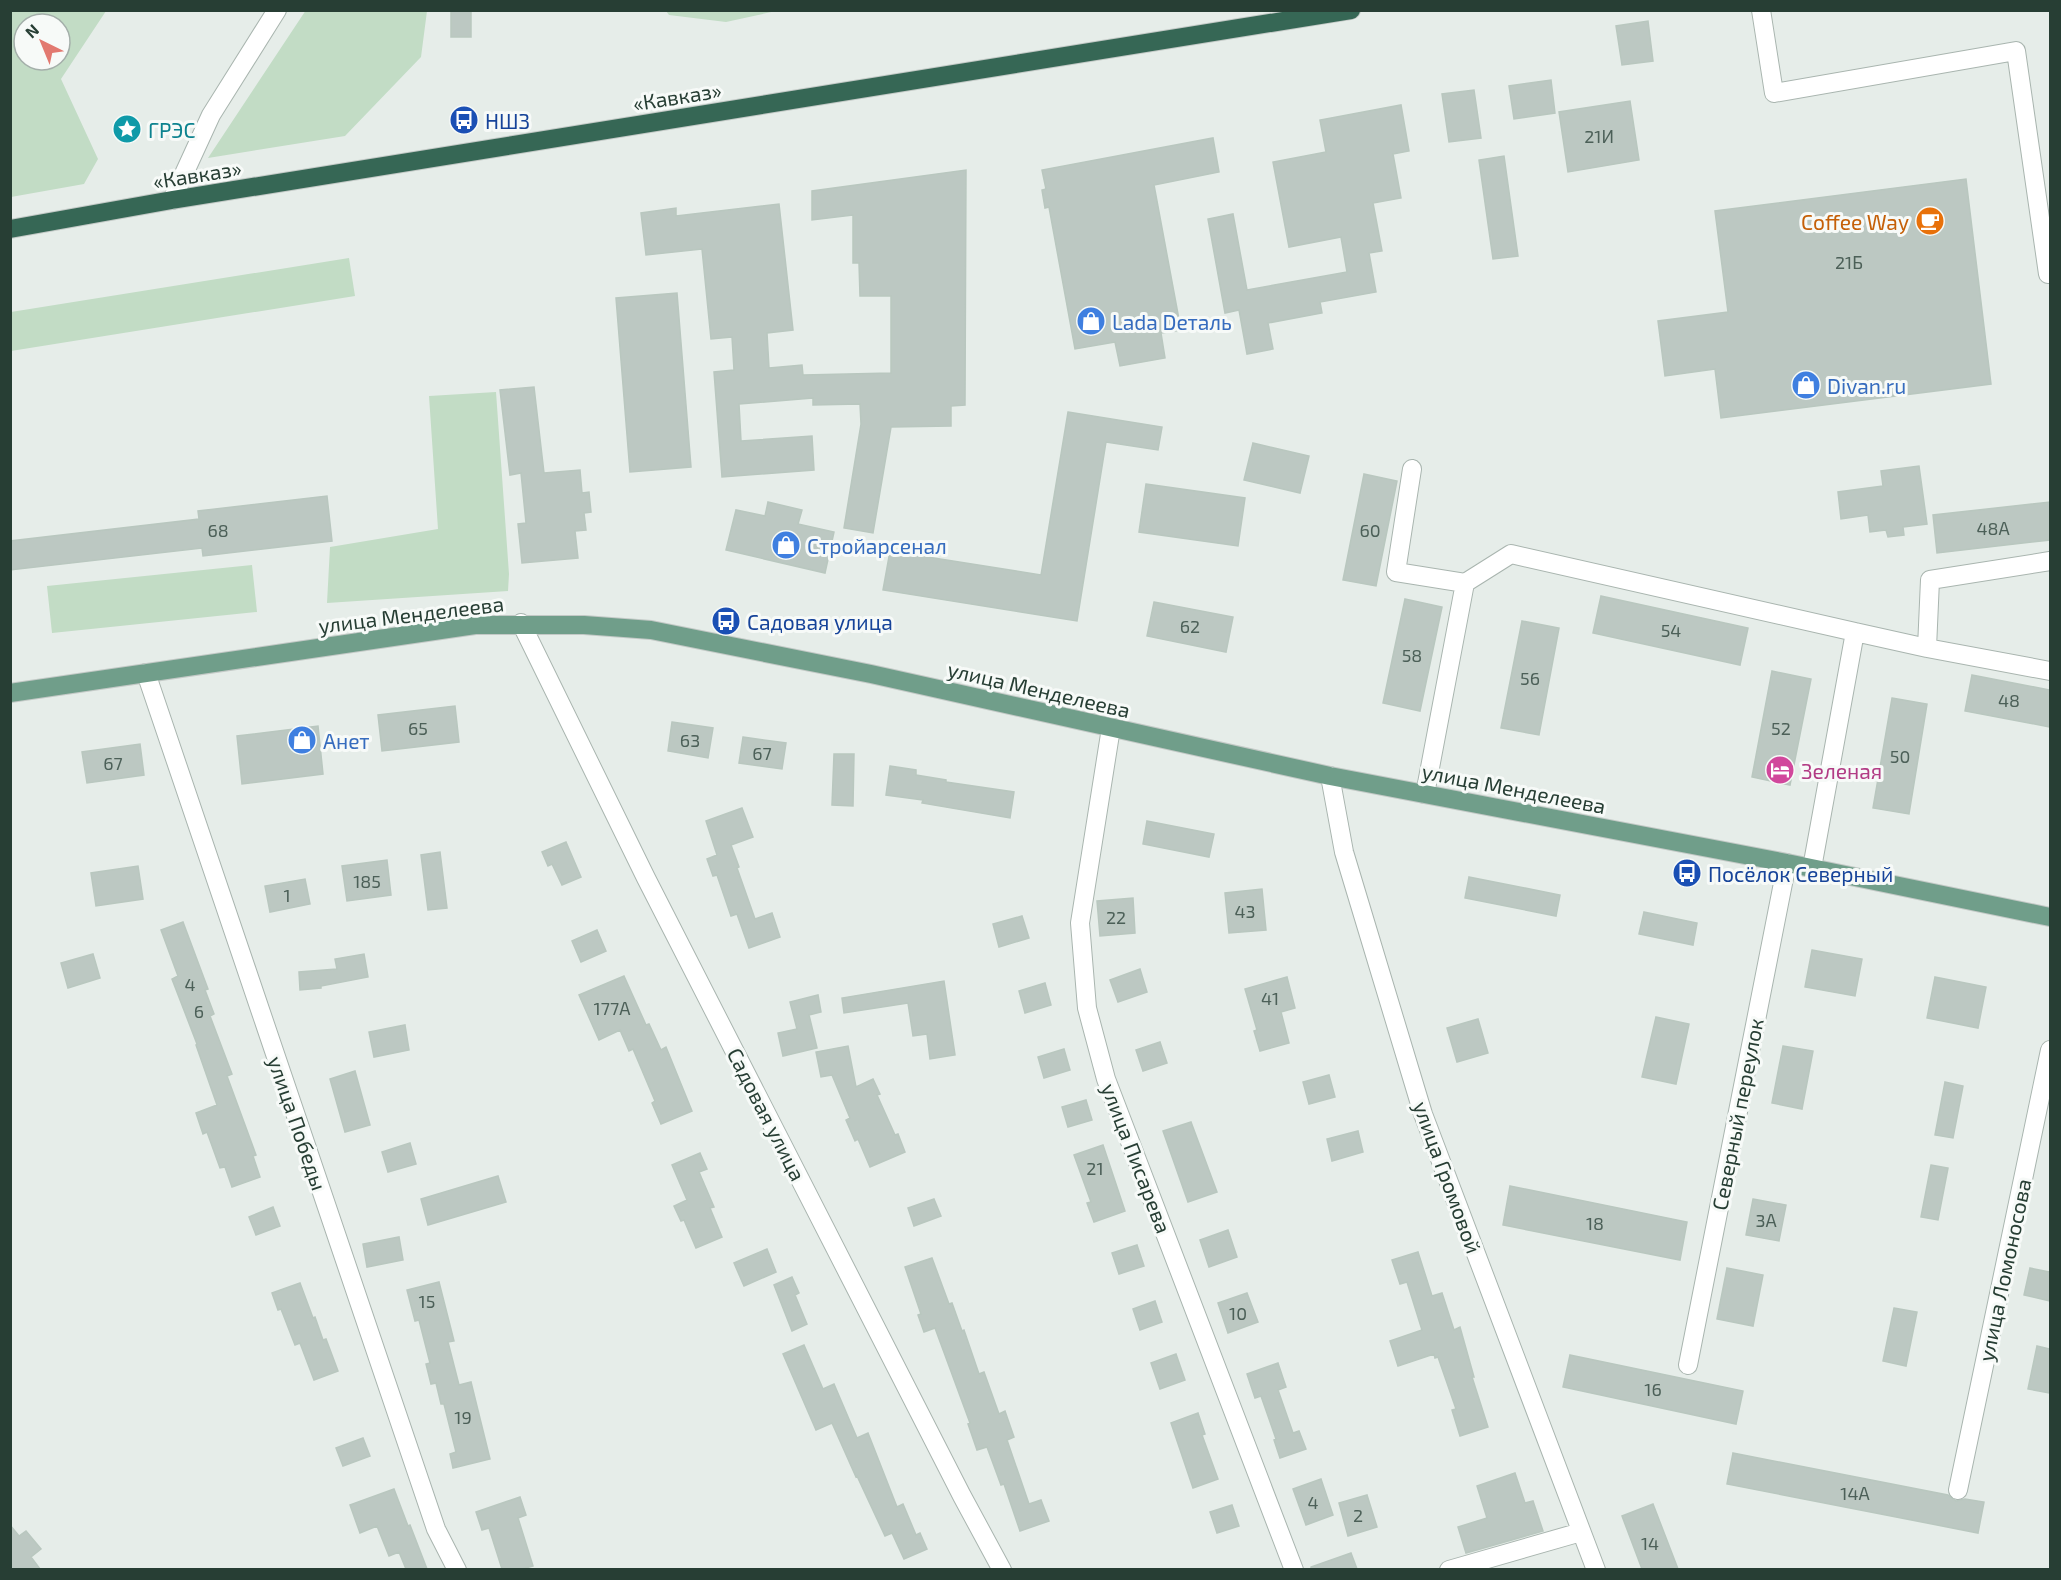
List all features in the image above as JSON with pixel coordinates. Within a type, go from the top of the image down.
[{"type":"highway","name":"«Кавказ»","points":[[10,229],[172,200],[1351,10]]},
{"type":"main road","name":"улица Менделеева","points":[[10,693],[475,625],[521,623],[651,630],[871,674],[1330,776],[1812,868],[2050,917]]},
{"type":"street","points":[[172,200],[211,115],[277,10]]},
{"type":"street","points":[[1761,10],[1774,93],[2016,51],[2048,274],[2050,273]]},
{"type":"street","points":[[1412,469],[1396,572],[1465,583],[1511,554],[1856,633],[2050,671]]},
{"type":"street","points":[[1927,648],[1930,580],[2050,561]]},
{"type":"street","points":[[1425,794],[1465,583]]},
{"type":"street","name":"Садовая улица","points":[[521,623],[679,942],[962,1496],[1002,1569]]},
{"type":"street","points":[[1812,868],[1856,633]]},
{"type":"street","name":"улица Победы","points":[[146,673],[432,1517],[457,1569]]},
{"type":"street","name":"улица Писарева","points":[[1111,728],[1080,923],[1087,1008],[1106,1079],[1294,1569]]},
{"type":"street","name":"улица Громовой","points":[[1330,776],[1344,852],[1423,1114],[1596,1569]]},
{"type":"street","name":"Северный переулок","points":[[1688,1365],[1786,863]]},
{"type":"street","name":"улица Ломоносова","points":[[1958,1490],[2050,1050]]},
{"type":"street","points":[[1449,1569],[1581,1532]]},
{"type":"green space","points":[[11,10],[106,11],[72,62],[72,12],[12,12],[12,72],[66,72],[61,79],[98,159],[84,184],[11,197]]},
{"type":"green space","points":[[306,10],[427,11],[421,57],[345,136],[208,158]]},
{"type":"green space","points":[[666,11],[776,11],[726,22],[669,15]]},
{"type":"green space","points":[[349,258],[355,296],[11,351],[11,312]]},
{"type":"green space","points":[[496,392],[509,574],[508,591],[327,603],[330,547],[438,529],[429,396]]},
{"type":"green space","points":[[252,565],[257,612],[52,633],[47,586]]},
{"type":"building","points":[[451,10],[471,10],[471,37],[451,37]]},
{"type":"building","points":[[1648,21],[1653,61],[1622,65],[1616,26]]},
{"type":"building","points":[[1551,80],[1555,113],[1514,119],[1509,86]]},
{"type":"building","points":[[1474,90],[1481,138],[1449,142],[1442,94]]},
{"type":"building","points":[[1630,101],[1639,160],[1568,172],[1559,112]]},
{"type":"building","points":[[1401,105],[1409,151],[1393,154],[1401,198],[1373,203],[1382,251],[1369,253],[1376,292],[1320,302],[1322,313],[1268,323],[1273,349],[1247,354],[1239,310],[1225,313],[1208,219],[1233,214],[1247,290],[1347,272],[1341,237],[1289,247],[1273,162],[1326,152],[1320,120]]},
{"type":"building","points":[[1213,138],[1219,172],[1154,185],[1181,330],[1161,333],[1165,358],[1120,366],[1115,342],[1075,349],[1049,207],[1045,208],[1042,190],[1046,189],[1042,170]]},
{"type":"building","points":[[1504,156],[1518,256],[1493,259],[1479,160]]},
{"type":"building","points":[[966,170],[965,405],[951,406],[951,426],[891,427],[873,533],[844,528],[861,424],[860,404],[813,405],[813,398],[739,404],[741,441],[812,436],[814,470],[722,477],[714,372],[734,370],[732,337],[711,339],[702,249],[646,255],[641,213],[676,208],[676,216],[779,204],[793,330],[767,333],[769,368],[802,365],[803,375],[891,373],[891,296],[860,296],[859,263],[853,263],[853,215],[812,220],[812,191]]},
{"type":"building","points":[[1966,179],[1991,384],[1721,418],[1715,369],[1665,376],[1658,321],[1728,312],[1715,211]]},
{"type":"building","points":[[677,293],[691,467],[630,472],[616,298]]},
{"type":"building","points":[[534,387],[544,473],[580,470],[582,493],[589,492],[591,512],[584,513],[586,530],[575,531],[578,558],[522,563],[518,524],[526,523],[521,473],[510,475],[500,390]]},
{"type":"building","points":[[1068,412],[1162,427],[1158,450],[1106,442],[1077,621],[883,590],[890,551],[1041,575]]},
{"type":"building","points":[[1253,443],[1309,456],[1300,493],[1244,480]]},
{"type":"building","points":[[1919,466],[1927,524],[1903,527],[1904,535],[1888,537],[1886,530],[1870,532],[1868,515],[1841,519],[1838,492],[1883,486],[1881,471]]},
{"type":"building","points":[[1364,474],[1397,481],[1376,586],[1343,580]]},
{"type":"building","points":[[1146,484],[1245,498],[1238,546],[1139,532]]},
{"type":"building","points":[[327,496],[332,541],[203,556],[202,548],[10,570],[10,541],[199,519],[198,511]]},
{"type":"building","points":[[768,502],[802,510],[798,524],[834,532],[825,573],[726,550],[736,510],[765,516]]},
{"type":"building","points":[[2050,502],[2050,540],[1937,553],[1933,515]]},
{"type":"building","points":[[1601,596],[1748,628],[1740,665],[1593,633]]},
{"type":"building","points":[[1405,599],[1442,607],[1420,711],[1383,703]]},
{"type":"building","points":[[1154,602],[1233,617],[1226,652],[1147,636]]},
{"type":"building","points":[[1522,621],[1559,628],[1539,735],[1501,728]]},
{"type":"building","points":[[1772,671],[1811,679],[1790,785],[1752,777]]},
{"type":"building","points":[[1972,675],[2050,690],[2050,727],[1965,711]]},
{"type":"building","points":[[1892,698],[1927,704],[1909,814],[1873,808]]},
{"type":"building","points":[[455,706],[459,742],[382,751],[378,715]]},
{"type":"building","points":[[672,722],[713,728],[708,758],[668,751]]},
{"type":"building","points":[[318,726],[323,774],[242,784],[237,736]]},
{"type":"building","points":[[743,737],[786,743],[782,769],[739,763]]},
{"type":"building","points":[[140,744],[144,775],[87,783],[82,752]]},
{"type":"building","points":[[834,754],[854,754],[853,806],[832,805]]},
{"type":"building","points":[[890,766],[916,770],[916,775],[946,780],[946,782],[1014,792],[1010,818],[922,803],[923,800],[886,795]]},
{"type":"building","points":[[742,808],[753,837],[731,845],[739,867],[737,868],[755,919],[772,913],[780,937],[749,948],[737,914],[731,916],[717,875],[713,876],[707,859],[717,855],[706,821]]},
{"type":"building","points":[[1147,821],[1214,834],[1209,857],[1143,844]]},
{"type":"building","points":[[566,842],[581,877],[562,885],[552,864],[548,866],[542,852]]},
{"type":"building","points":[[440,852],[447,908],[428,910],[421,855]]},
{"type":"building","points":[[387,860],[391,895],[347,901],[342,866]]},
{"type":"building","points":[[138,866],[143,899],[96,906],[91,873]]},
{"type":"building","points":[[1469,877],[1560,895],[1556,916],[1465,898]]},
{"type":"building","points":[[305,879],[310,904],[270,912],[265,886]]},
{"type":"building","points":[[1262,889],[1266,930],[1229,933],[1225,893]]},
{"type":"building","points":[[1133,898],[1135,933],[1100,936],[1097,901]]},
{"type":"building","points":[[1644,912],[1697,923],[1693,945],[1639,934]]},
{"type":"building","points":[[1022,916],[1029,938],[999,947],[993,924]]},
{"type":"building","points":[[183,922],[208,989],[205,990],[214,1014],[210,1016],[232,1074],[227,1076],[256,1155],[253,1156],[260,1177],[232,1187],[225,1167],[220,1168],[207,1132],[203,1134],[196,1113],[217,1105],[172,979],[178,976],[161,930]]},
{"type":"building","points":[[597,930],[606,951],[581,962],[572,941]]},
{"type":"building","points":[[1812,950],[1862,959],[1855,996],[1805,987]]},
{"type":"building","points":[[93,954],[100,978],[68,988],[61,963]]},
{"type":"building","points":[[364,954],[368,977],[321,986],[321,988],[300,990],[299,972],[337,969],[335,959]]},
{"type":"building","points":[[1140,969],[1147,992],[1118,1002],[1110,980]]},
{"type":"building","points":[[624,976],[646,1025],[649,1024],[661,1050],[666,1047],[692,1111],[661,1124],[652,1103],[655,1101],[633,1049],[629,1051],[620,1030],[599,1040],[579,995]]},
{"type":"building","points":[[1287,977],[1295,1008],[1281,1012],[1289,1043],[1260,1051],[1254,1031],[1257,1030],[1245,989]]},
{"type":"building","points":[[1935,977],[1986,987],[1978,1028],[1927,1018]]},
{"type":"building","points":[[944,981],[955,1055],[930,1059],[927,1034],[913,1036],[908,1003],[844,1013],[842,998]]},
{"type":"building","points":[[1045,983],[1051,1005],[1025,1013],[1019,991]]},
{"type":"building","points":[[818,995],[821,1012],[809,1015],[817,1048],[783,1056],[778,1033],[797,1029],[790,1002]]},
{"type":"building","points":[[1656,1017],[1689,1024],[1676,1084],[1642,1077]]},
{"type":"building","points":[[1478,1019],[1488,1053],[1457,1062],[1447,1028]]},
{"type":"building","points":[[405,1025],[409,1050],[374,1057],[369,1032]]},
{"type":"building","points":[[1160,1042],[1167,1063],[1143,1071],[1136,1050]]},
{"type":"building","points":[[848,1046],[856,1087],[873,1079],[880,1094],[877,1095],[905,1152],[870,1167],[858,1139],[855,1141],[846,1120],[850,1118],[832,1075],[821,1077],[816,1052]]},
{"type":"building","points":[[1783,1046],[1813,1051],[1802,1109],[1772,1103]]},
{"type":"building","points":[[1064,1049],[1070,1070],[1044,1078],[1038,1057]]},
{"type":"building","points":[[355,1071],[370,1125],[345,1132],[330,1079]]},
{"type":"building","points":[[1329,1075],[1335,1097],[1309,1104],[1303,1082]]},
{"type":"building","points":[[1945,1082],[1963,1086],[1953,1138],[1935,1135]]},
{"type":"building","points":[[1086,1100],[1092,1120],[1068,1127],[1062,1107]]},
{"type":"building","points":[[1191,1122],[1217,1192],[1188,1202],[1163,1131]]},
{"type":"building","points":[[1358,1131],[1363,1152],[1332,1161],[1327,1139]]},
{"type":"building","points":[[410,1143],[416,1164],[388,1172],[382,1152]]},
{"type":"building","points":[[1103,1145],[1125,1211],[1094,1222],[1087,1203],[1091,1202],[1074,1155]]},
{"type":"building","points":[[700,1153],[707,1169],[699,1172],[714,1207],[710,1208],[722,1237],[696,1248],[684,1220],[681,1221],[674,1206],[687,1200],[672,1165]]},
{"type":"building","points":[[1931,1165],[1948,1168],[1938,1220],[1921,1217]]},
{"type":"building","points":[[498,1176],[506,1202],[428,1225],[421,1199]]},
{"type":"building","points":[[1510,1186],[1687,1222],[1680,1260],[1503,1225]]},
{"type":"building","points":[[934,1199],[941,1216],[914,1226],[908,1208]]},
{"type":"building","points":[[1753,1199],[1786,1205],[1779,1241],[1746,1235]]},
{"type":"building","points":[[273,1207],[280,1226],[256,1235],[249,1217]]},
{"type":"building","points":[[1228,1230],[1237,1257],[1209,1267],[1200,1240]]},
{"type":"building","points":[[399,1237],[403,1260],[367,1267],[363,1244]]},
{"type":"building","points":[[1137,1245],[1144,1266],[1119,1274],[1112,1253]]},
{"type":"building","points":[[767,1249],[776,1272],[744,1286],[734,1263]]},
{"type":"building","points":[[1418,1252],[1432,1296],[1442,1293],[1454,1330],[1460,1327],[1474,1377],[1472,1377],[1488,1427],[1460,1436],[1452,1410],[1456,1409],[1438,1357],[1435,1358],[1434,1354],[1398,1366],[1390,1341],[1422,1330],[1407,1282],[1400,1284],[1392,1260]]},
{"type":"building","points":[[932,1258],[949,1304],[952,1303],[962,1331],[964,1330],[979,1374],[984,1372],[999,1414],[1005,1411],[1014,1437],[1007,1440],[1029,1504],[1041,1500],[1049,1521],[1020,1531],[1004,1484],[1001,1485],[987,1447],[977,1450],[968,1424],[970,1423],[935,1328],[924,1332],[918,1315],[921,1314],[905,1267]]},
{"type":"building","points":[[1727,1268],[1763,1275],[1753,1326],[1717,1319]]},
{"type":"building","points":[[2030,1268],[2050,1272],[2050,1301],[2024,1295]]},
{"type":"building","points":[[792,1277],[799,1293],[795,1295],[807,1324],[792,1331],[774,1285]]},
{"type":"building","points":[[439,1282],[454,1341],[448,1342],[459,1385],[471,1382],[490,1459],[453,1468],[450,1454],[456,1452],[444,1404],[441,1404],[436,1383],[431,1384],[426,1364],[430,1363],[419,1320],[415,1321],[407,1290]]},
{"type":"building","points":[[300,1283],[313,1318],[315,1317],[323,1340],[326,1339],[338,1371],[314,1380],[300,1343],[295,1345],[272,1293]]},
{"type":"building","points":[[1247,1293],[1258,1322],[1228,1333],[1218,1303]]},
{"type":"building","points":[[1155,1301],[1162,1322],[1140,1330],[1133,1309]]},
{"type":"building","points":[[1894,1308],[1917,1312],[1906,1366],[1883,1361]]},
{"type":"building","points":[[804,1345],[823,1389],[834,1384],[857,1438],[868,1433],[897,1507],[903,1504],[916,1535],[920,1533],[927,1549],[904,1559],[892,1533],[885,1536],[832,1423],[816,1430],[783,1354]]},
{"type":"building","points":[[2037,1346],[2050,1349],[2050,1393],[2028,1389]]},
{"type":"building","points":[[1176,1354],[1185,1380],[1160,1389],[1151,1363]]},
{"type":"building","points":[[1570,1355],[1743,1391],[1736,1424],[1563,1387]]},
{"type":"building","points":[[1278,1363],[1286,1387],[1278,1390],[1293,1433],[1299,1431],[1306,1449],[1280,1458],[1261,1396],[1255,1398],[1247,1374]]},
{"type":"building","points":[[1198,1413],[1205,1434],[1202,1435],[1218,1479],[1193,1488],[1171,1423]]},
{"type":"building","points":[[363,1438],[370,1456],[343,1466],[336,1448]]},
{"type":"building","points":[[1733,1453],[1948,1495],[1956,1501],[1965,1499],[1984,1502],[1978,1533],[1727,1484]]},
{"type":"building","points":[[1515,1473],[1525,1503],[1533,1501],[1543,1531],[1466,1553],[1458,1527],[1487,1518],[1477,1486]]},
{"type":"building","points":[[1321,1479],[1333,1515],[1306,1525],[1293,1489]]},
{"type":"building","points":[[394,1489],[427,1569],[406,1569],[399,1552],[389,1556],[377,1526],[360,1533],[350,1505]]},
{"type":"building","points":[[1367,1495],[1377,1527],[1348,1536],[1339,1503]]},
{"type":"building","points":[[520,1497],[526,1515],[518,1518],[533,1566],[522,1569],[502,1569],[489,1528],[482,1530],[476,1512]]},
{"type":"building","points":[[1653,1504],[1678,1569],[1642,1569],[1622,1516]]},
{"type":"building","points":[[1232,1505],[1239,1526],[1217,1533],[1210,1512]]},
{"type":"building","points":[[10,1525],[19,1536],[26,1531],[41,1549],[31,1557],[40,1569],[10,1569]]},
{"type":"building","points":[[1351,1553],[1357,1569],[1311,1569],[1311,1567]]},
{"type":"place","name":"НШЗ","points":[[464,120]]},
{"type":"place","name":"ГРЭС","points":[[127,129]]},
{"type":"place","name":"Coffee Way","points":[[1930,221]]},
{"type":"place","name":"Lada Dеталь","points":[[1091,321]]},
{"type":"place","name":"Divan.ru","points":[[1806,385]]},
{"type":"place","name":"Стройарсенал","points":[[786,545]]},
{"type":"place","name":"Садовая улица","points":[[726,621]]},
{"type":"place","name":"Анет","points":[[302,740]]},
{"type":"place","name":"Зеленая","points":[[1780,770]]},
{"type":"place","name":"Посёлок Северный","points":[[1687,873]]}]
